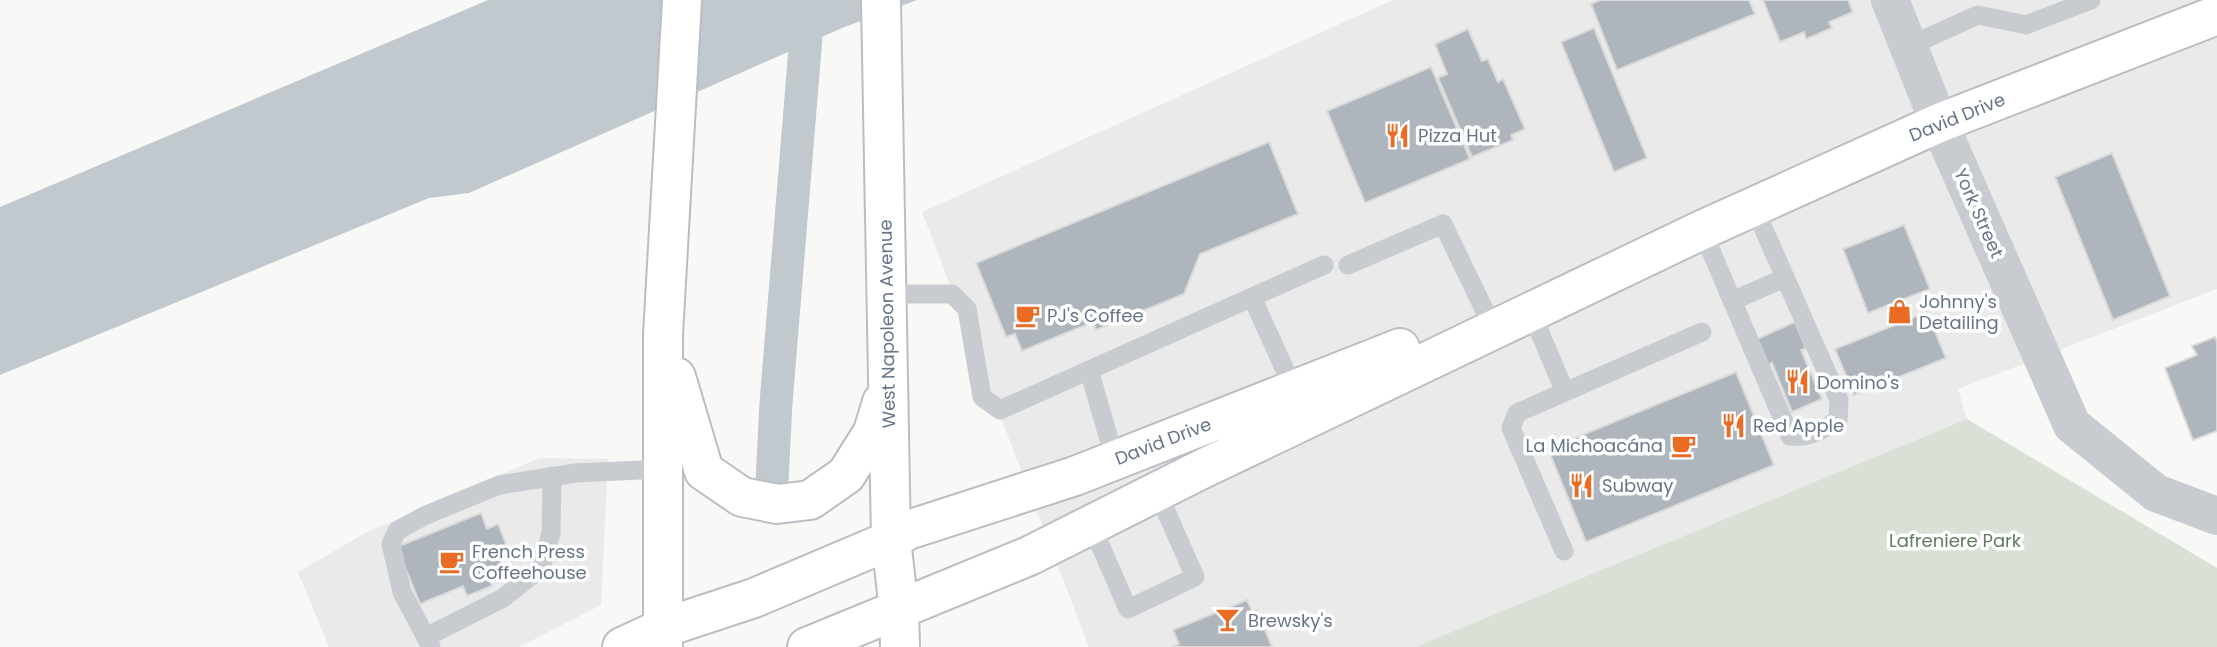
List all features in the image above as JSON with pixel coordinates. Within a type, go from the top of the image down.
[{"type":"main road","points":[[663,637],[663,335],[682,0]]},
{"type":"main road","name":"West Napoleon Avenue","points":[[881,0],[891,540],[899,629]]},
{"type":"main road","name":"David Drive","points":[[807,647],[899,629],[1029,556],[1491,322],[1939,123],[2217,15]]},
{"type":"main road","name":"David Drive","points":[[622,647],[663,637],[891,540],[908,530],[1075,476],[1294,390],[1491,322]]},
{"type":"main road","points":[[663,335],[704,471],[742,497],[777,504],[810,500],[846,475],[873,432],[888,383]]},
{"type":"street","name":"York Street","points":[[1890,0],[1939,123],[2072,425],[2156,493],[2217,516]]},
{"type":"lane","points":[[1909,46],[1979,8],[2026,25],[2091,0]]},
{"type":"lane","points":[[1702,230],[1790,436],[1804,438],[1822,431],[1838,419],[1839,400],[1754,207]]},
{"type":"lane","points":[[1348,265],[1443,225],[1491,322]]},
{"type":"lane","points":[[887,294],[952,294],[967,309],[982,397],[1000,410],[1324,265]]},
{"type":"lane","points":[[1732,301],[1785,278]]},
{"type":"lane","points":[[1252,297],[1294,390]]},
{"type":"lane","points":[[1528,306],[1565,392]]},
{"type":"lane","points":[[1564,551],[1511,428],[1517,412],[1702,332]]},
{"type":"lane","points":[[1088,370],[1115,460]]},
{"type":"lane","points":[[552,476],[551,533],[541,568],[503,598],[428,642],[402,592],[391,544],[397,531],[424,516],[499,485],[552,476],[576,473],[663,469]]},
{"type":"lane","points":[[1091,524],[1128,609],[1195,577],[1157,491]]},
{"type":"shaded area","points":[[488,0],[917,0],[842,28],[469,193],[429,198],[0,375],[0,207]]},
{"type":"shaded area","points":[[1393,0],[2217,0],[2217,289],[1958,389],[1967,419],[1415,647],[1089,647],[922,212]]},
{"type":"shaded area","points":[[540,458],[608,459],[601,605],[519,647],[329,647],[298,572],[367,532]]},
{"type":"green space","name":"Lafreniere Park","points":[[1967,419],[2217,568],[2217,647],[1415,647]]},
{"type":"building","points":[[1601,0],[1749,0],[1755,14],[1617,70],[1591,4]]},
{"type":"building","points":[[1763,0],[1848,0],[1853,12],[1829,22],[1832,28],[1806,39],[1804,32],[1780,42]]},
{"type":"building","points":[[1594,28],[1647,158],[1614,172],[1561,42]]},
{"type":"building","points":[[1468,29],[1482,61],[1488,59],[1498,82],[1503,79],[1525,129],[1511,135],[1513,140],[1472,157],[1438,78],[1447,74],[1435,44]]},
{"type":"building","name":"Pizza Hut","points":[[1431,67],[1470,159],[1365,203],[1327,111]]},
{"type":"building","points":[[1269,142],[1298,214],[1200,254],[1184,294],[1096,330],[1093,322],[1022,351],[1015,334],[1006,337],[976,263]]},
{"type":"building","points":[[2112,153],[2170,296],[2113,320],[2055,177]]},
{"type":"building","points":[[1904,225],[1930,289],[1868,313],[1843,249]]},
{"type":"building","points":[[1927,312],[1946,358],[1854,395],[1835,349]]},
{"type":"building","name":"Domino's","points":[[1795,322],[1806,348],[1801,350],[1822,399],[1792,412],[1772,363],[1768,365],[1757,339]]},
{"type":"building","points":[[2215,337],[2217,431],[2193,440],[2165,368],[2197,355],[2192,346]]},
{"type":"building","points":[[1736,372],[1774,465],[1586,542],[1548,449]]},
{"type":"building","name":"French Press Coffeehouse","points":[[481,513],[487,529],[498,524],[508,549],[498,554],[504,569],[488,576],[492,586],[467,596],[463,586],[420,604],[397,547]]},
{"type":"building","name":"Brewsky's","points":[[1247,600],[1252,611],[1257,610],[1272,647],[1172,647],[1179,644],[1173,630]]},
{"type":"waterway","points":[[772,481],[809,0]]},
{"type":"place","name":"Pizza Hut","points":[[1398,135]]},
{"type":"place","name":"Johnny's Detailing","points":[[1899,311]]},
{"type":"place","name":"PJ's Coffee","points":[[1027,315]]},
{"type":"place","name":"Domino's","points":[[1797,382]]},
{"type":"place","name":"Red Apple","points":[[1733,425]]},
{"type":"place","name":"La Michoacána","points":[[1683,445]]},
{"type":"place","name":"Subway","points":[[1582,485]]},
{"type":"place","name":"French Press Coffeehouse","points":[[452,561]]},
{"type":"place","name":"Brewsky's","points":[[1228,620]]}]
